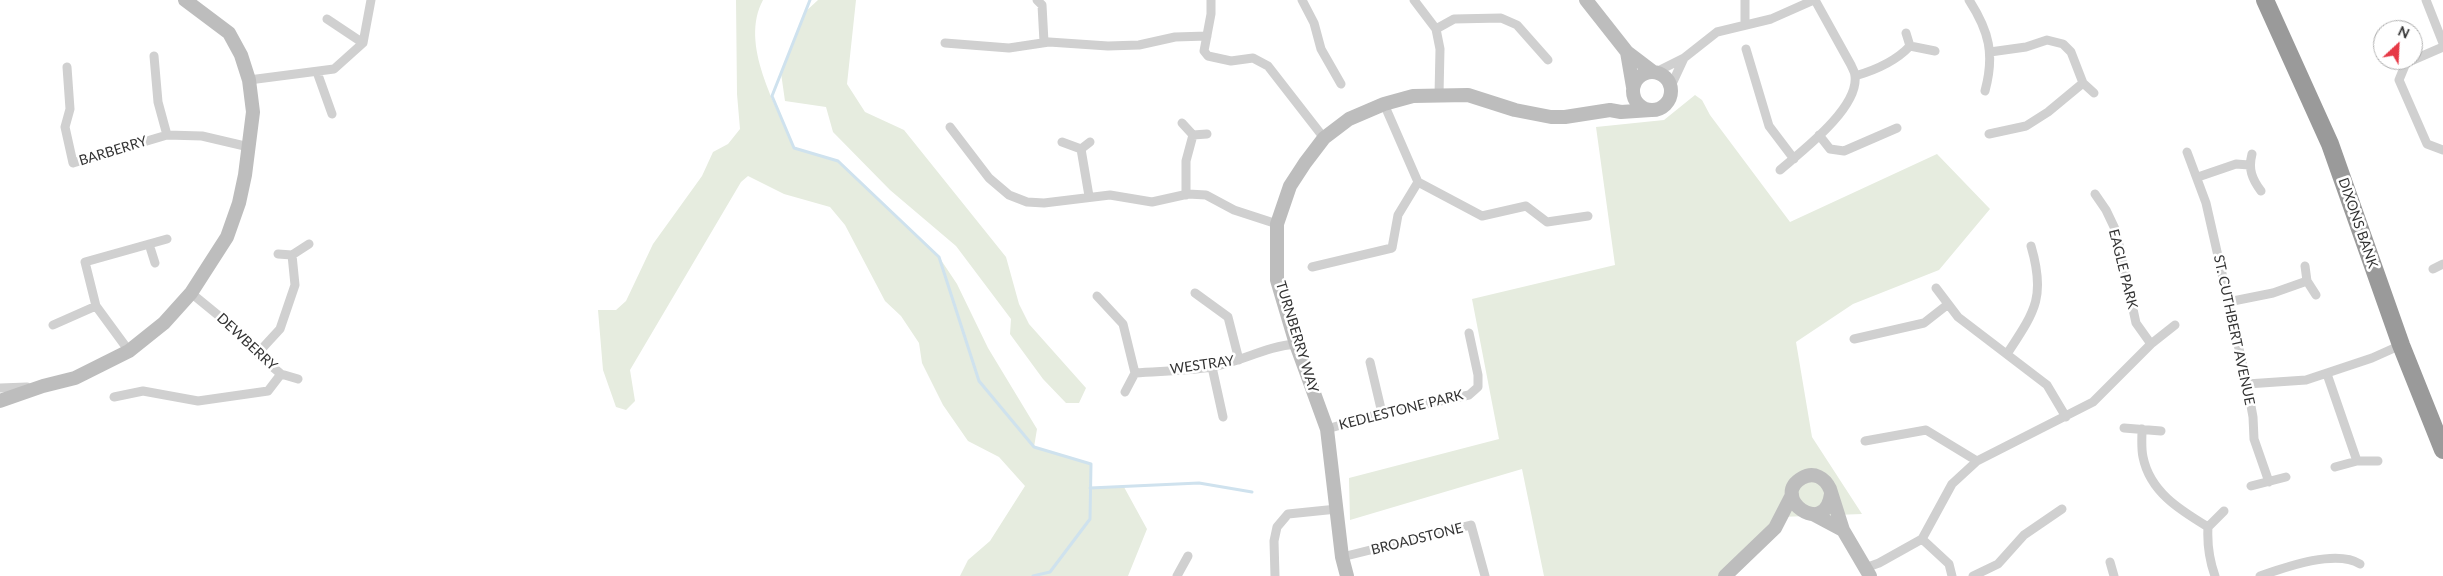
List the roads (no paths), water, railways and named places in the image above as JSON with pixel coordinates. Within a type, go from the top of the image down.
[{"type":"highway","name":"DIXONS BANK","points":[[2265,0],[2330,144],[2401,345],[2443,450]]},
{"type":"street","points":[[0,401],[43,386],[75,378],[129,351],[164,323],[191,293],[226,238],[239,203],[249,147],[253,112],[249,80],[241,55],[229,33],[185,0]]},
{"type":"street","points":[[249,80],[334,69],[363,43],[371,0]]},
{"type":"street","points":[[1037,0],[1042,5],[1044,42]]},
{"type":"street","points":[[1211,0],[1211,14],[1204,51],[1208,56],[1231,61],[1253,58],[1268,66],[1324,138]]},
{"type":"street","points":[[1302,0],[1314,23],[1321,49],[1341,84]]},
{"type":"street","points":[[1414,0],[1436,29],[1440,49],[1439,94]]},
{"type":"street","points":[[1586,0],[1627,52],[1654,72],[1665,77],[1671,92],[1667,103],[1657,110],[1645,109],[1636,102],[1632,89],[1627,52]]},
{"type":"street","points":[[1745,0],[1746,24]]},
{"type":"street","points":[[1610,110],[1632,89],[1640,76],[1654,72],[1684,58],[1717,32],[1771,19],[1814,0],[1855,76],[1852,95],[1838,116],[1780,170]]},
{"type":"street","points":[[1969,0],[1986,31],[1990,52],[1989,74],[1985,91]]},
{"type":"street","points":[[2426,0],[2443,43]]},
{"type":"street","points":[[1436,29],[1454,19],[1500,18],[1517,26],[1548,60]]},
{"type":"street","points":[[327,19],[363,43]]},
{"type":"street","points":[[1906,33],[1910,46]]},
{"type":"street","points":[[945,42],[1009,48],[1044,42],[1108,46],[1139,45],[1175,36],[1207,36]]},
{"type":"street","points":[[1990,52],[2026,47],[2047,40],[2063,44],[2071,52],[2083,83],[2094,93]]},
{"type":"street","points":[[1855,76],[1871,72],[1900,57],[1910,46]]},
{"type":"street","points":[[1910,46],[1934,51]]},
{"type":"street","points":[[2423,55],[2443,46]]},
{"type":"street","points":[[1746,49],[1769,126],[1794,159]]},
{"type":"street","points":[[154,56],[158,102],[167,134]]},
{"type":"street","points":[[1670,86],[1684,58]]},
{"type":"street","name":"BARBERRY","points":[[67,67],[70,109],[65,127],[73,163],[167,134],[202,136],[249,147]]},
{"type":"street","points":[[2404,70],[2400,80],[2427,144],[2443,150]]},
{"type":"street","points":[[317,72],[332,114]]},
{"type":"street","points":[[1989,134],[2026,126],[2048,112],[2083,83]]},
{"type":"street","name":"TURNBERRY WAY","points":[[1347,576],[1342,557],[1327,429],[1296,344],[1277,280],[1277,224],[1290,186],[1324,138],[1349,119],[1384,104],[1413,96],[1439,94],[1468,96],[1515,110],[1551,117],[1610,110],[1621,112],[1651,110]]},
{"type":"street","points":[[1384,104],[1418,182],[1482,216],[1526,206],[1547,222],[1588,216]]},
{"type":"street","points":[[1182,123],[1193,135]]},
{"type":"street","points":[[950,127],[989,178],[1009,195],[1027,202],[1044,204],[1089,196],[1110,195],[1152,202],[1186,195],[1206,195],[1234,210],[1277,224]]},
{"type":"street","points":[[1818,135],[1830,149],[1844,151],[1897,128]]},
{"type":"street","points":[[1193,135],[1207,134]]},
{"type":"street","points":[[1186,195],[1186,161],[1193,135]]},
{"type":"street","points":[[1062,142],[1081,149]]},
{"type":"street","points":[[1081,149],[1090,142]]},
{"type":"street","points":[[1081,149],[1089,196]]},
{"type":"street","name":"ST. CUTHBERT AVENUE","points":[[2187,152],[2198,177],[2206,203],[2247,384],[2253,417],[2254,439],[2268,482]]},
{"type":"street","points":[[2252,154],[2249,165],[2254,181],[2261,191]]},
{"type":"street","points":[[2198,177],[2236,164],[2249,165]]},
{"type":"street","points":[[1312,266],[1392,248],[1398,215],[1418,182]]},
{"type":"street","name":"EAGLE PARK","points":[[2095,194],[2106,210],[2116,232],[2136,323],[2151,344]]},
{"type":"street","points":[[129,351],[96,306],[85,262],[167,239]]},
{"type":"street","points":[[150,244],[155,263]]},
{"type":"street","points":[[278,254],[292,255],[308,244]]},
{"type":"street","points":[[2007,354],[2030,318],[2037,298],[2038,270],[2030,246]]},
{"type":"street","points":[[257,354],[280,329],[295,285],[292,255]]},
{"type":"street","points":[[2432,269],[2443,264]]},
{"type":"street","points":[[2305,266],[2307,281],[2316,295]]},
{"type":"street","points":[[2228,302],[2273,293],[2307,281]]},
{"type":"street","points":[[1936,288],[1958,318],[2047,385],[2066,417]]},
{"type":"street","name":"DEWBERRY","points":[[114,397],[142,391],[198,401],[268,391],[281,374],[257,354],[246,338],[191,293]]},
{"type":"street","points":[[1195,293],[1228,317],[1239,360]]},
{"type":"street","points":[[1097,296],[1123,324],[1135,373],[1124,392]]},
{"type":"street","points":[[1854,339],[1924,323],[1947,305]]},
{"type":"street","points":[[53,325],[96,306]]},
{"type":"street","points":[[1725,576],[1775,528],[1798,480],[1809,475],[1822,478],[1827,483],[1843,530],[1867,572],[1922,539],[1952,484],[1977,461],[2028,433],[2066,417],[2093,402],[2151,344],[2175,325]]},
{"type":"street","name":"KEDLESTONE PARK","points":[[1327,429],[1382,413],[1469,395],[1478,387],[1478,375],[1469,333]]},
{"type":"street","name":"WESTRAY","points":[[1135,373],[1212,367],[1239,360],[1277,345],[1296,344]]},
{"type":"street","points":[[2247,384],[2306,380],[2327,374],[2401,345]]},
{"type":"street","points":[[1370,362],[1382,413]]},
{"type":"street","points":[[1212,367],[1223,417]]},
{"type":"street","points":[[281,374],[298,379]]},
{"type":"street","points":[[2327,374],[2357,461]]},
{"type":"street","points":[[0,388],[43,386]]},
{"type":"street","points":[[2124,428],[2161,430]]},
{"type":"street","points":[[2142,429],[2143,457],[2152,480],[2165,498],[2181,511],[2208,527]]},
{"type":"street","points":[[1865,441],[1926,430],[1977,461]]},
{"type":"street","points":[[2335,467],[2357,461],[2378,461]]},
{"type":"street","points":[[2251,486],[2286,477]]},
{"type":"street","points":[[1775,528],[1824,510],[1828,506],[1831,494]]},
{"type":"street","points":[[1792,495],[1796,506],[1843,530]]},
{"type":"street","points":[[1275,576],[1274,541],[1277,527],[1288,514],[1337,509]]},
{"type":"street","points":[[1973,576],[1998,564],[2024,535],[2062,510]]},
{"type":"street","points":[[2216,576],[2209,560],[2208,527],[2224,511]]},
{"type":"street","name":"BROADSTONE","points":[[1342,557],[1471,525],[1485,576]]},
{"type":"street","points":[[1922,539],[1949,564],[1952,576]]},
{"type":"street","points":[[1177,576],[1188,556]]},
{"type":"street","points":[[2260,576],[2289,565],[2315,561],[2352,559],[2360,564]]},
{"type":"street","points":[[2110,562],[2114,576]]},
{"type":"waterway","points":[[810,0],[772,96],[794,148],[838,161],[939,257],[979,381],[1034,447],[1091,464],[1090,519],[1050,572],[1033,576]]},
{"type":"waterway","points":[[1090,488],[1199,483],[1252,492]]}]
